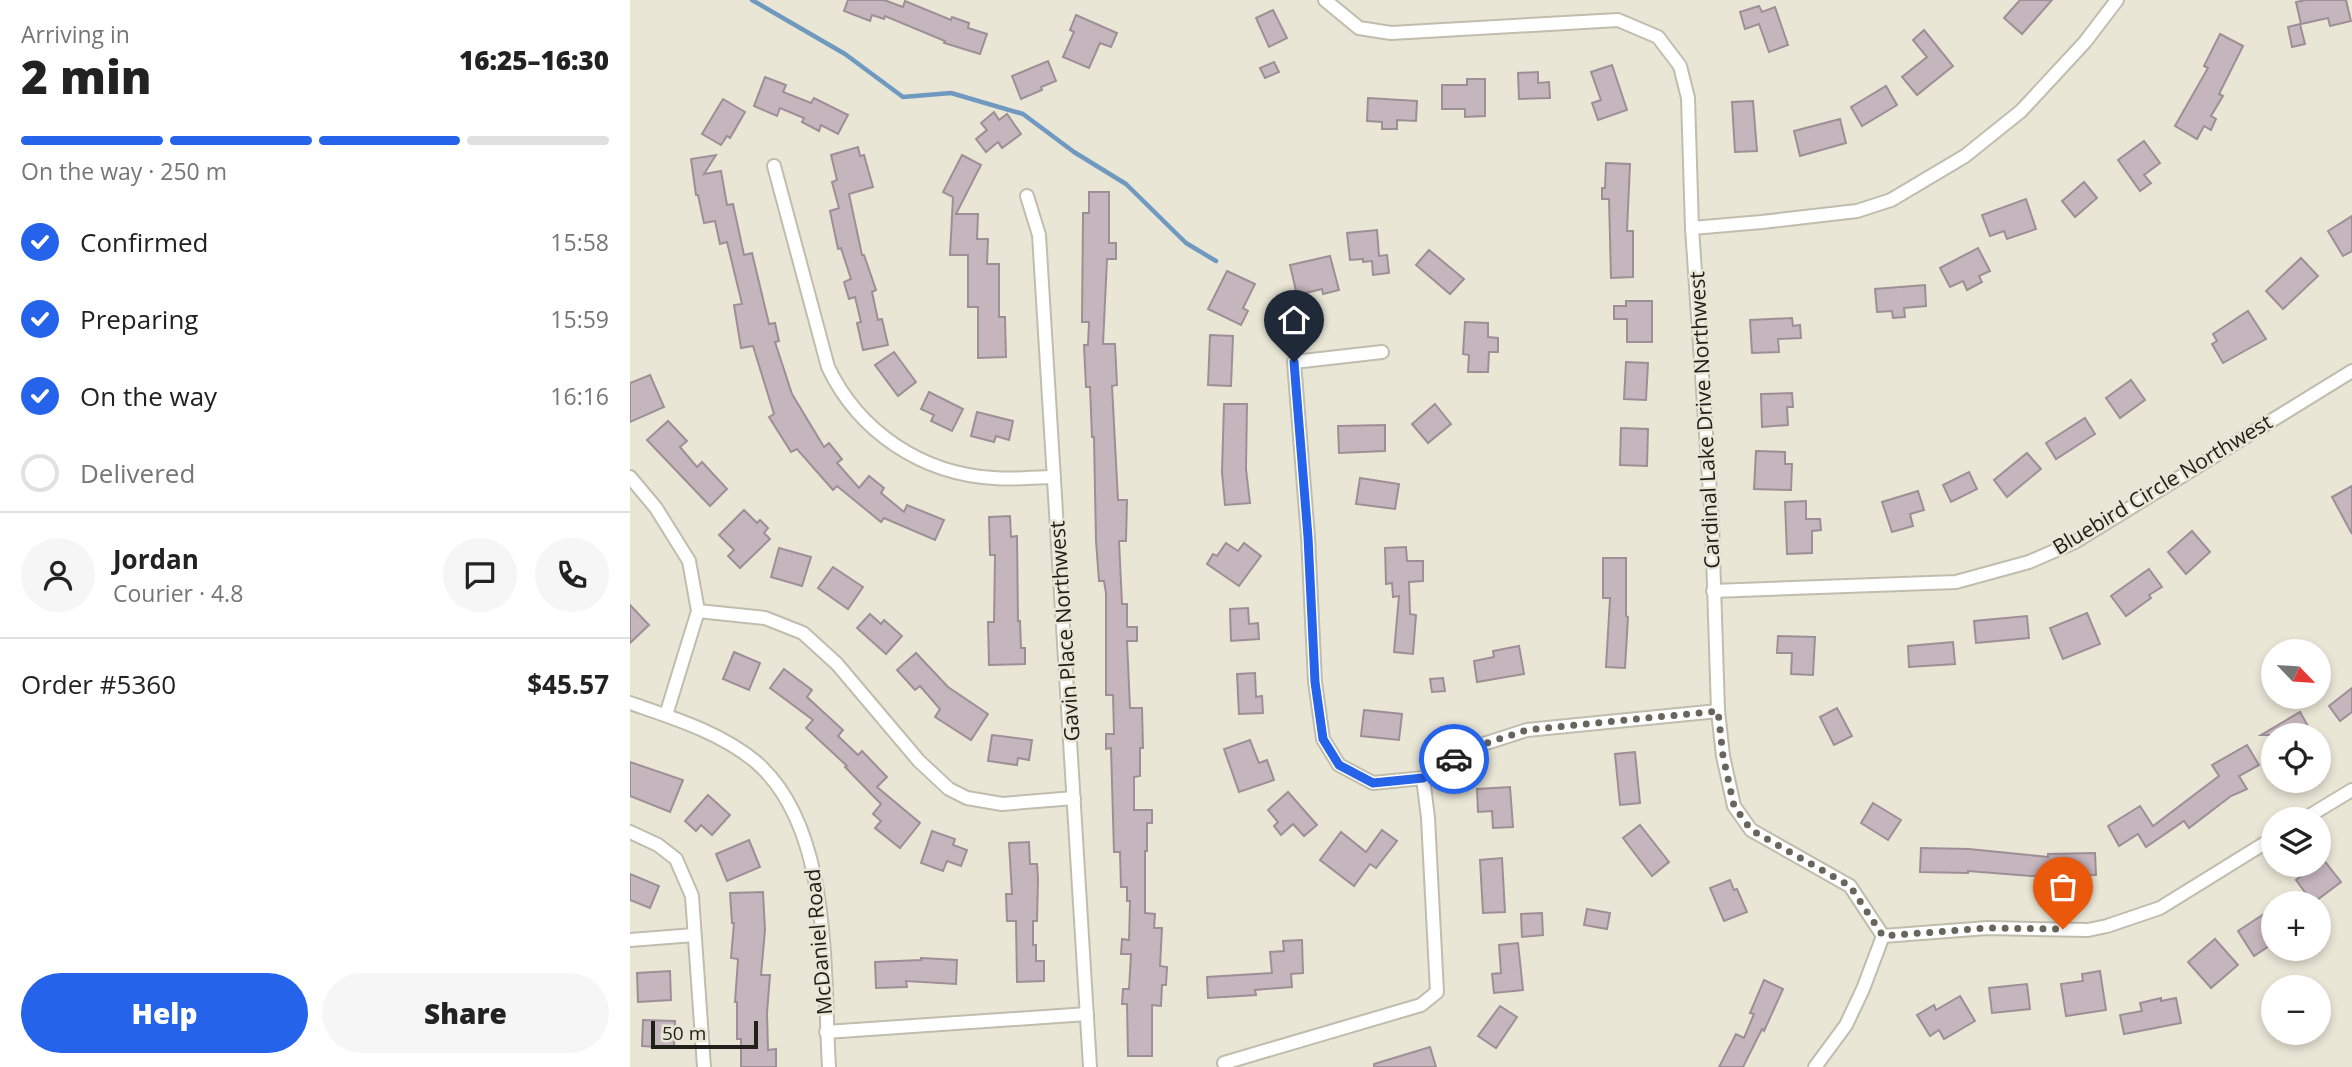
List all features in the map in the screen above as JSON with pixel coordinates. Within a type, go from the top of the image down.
[{"type":"street","name":"Cardinal Lake Drive Northwest","points":[[1325,0],[1359,28],[1391,33],[1618,20],[1658,37],[1680,66],[1688,98],[1692,228],[1712,522],[1718,711],[1723,756],[1734,806],[1751,830],[1850,886],[1883,936]]},
{"type":"street","points":[[1692,228],[1857,211],[1891,200],[1965,156],[2021,111],[2085,42],[2117,0]]},
{"type":"street","points":[[774,166],[828,367],[838,387],[857,412],[895,446],[933,465],[974,476],[1054,477]]},
{"type":"street","name":"Gavin Place Northwest","points":[[1027,196],[1039,235],[1090,1067]]},
{"type":"street","points":[[1382,352],[1294,362],[1308,537],[1315,682],[1323,739],[1339,765],[1373,783],[1423,778],[1471,748],[1527,730],[1718,711]]},
{"type":"street","name":"Bluebird Circle Northwest","points":[[1713,592],[1956,582],[2029,562],[2075,542],[2352,371]]},
{"type":"street","points":[[630,477],[656,508],[689,561],[698,611],[666,715]]},
{"type":"street","points":[[698,611],[765,618],[803,633],[837,664],[933,776],[958,794],[1002,804],[1074,798]]},
{"type":"street","name":"McDaniel Road","points":[[630,703],[713,734],[757,763],[776,784],[796,817],[813,864],[820,912],[829,1067]]},
{"type":"street","points":[[1224,1063],[1421,1005],[1437,992],[1428,818],[1423,778]]},
{"type":"street","points":[[2324,807],[2352,790]]},
{"type":"street","points":[[630,832],[658,845],[676,859],[692,896],[704,1067]]},
{"type":"street","points":[[1815,1067],[1846,1025],[1883,936],[1987,928],[2088,930],[2107,926],[2160,908],[2261,845]]},
{"type":"street","points":[[630,940],[694,935]]},
{"type":"street","points":[[827,1032],[1087,1014]]},
{"type":"building","points":[[848,0],[884,0],[903,7],[905,1],[951,20],[952,17],[969,23],[968,28],[987,34],[980,54],[944,43],[945,41],[885,16],[884,19],[872,15],[870,21],[844,11]]},
{"type":"building","points":[[2020,0],[2052,0],[2022,34],[2004,18]]},
{"type":"building","points":[[2346,0],[2351,21],[2330,26],[2328,18],[2301,24],[2296,2]]},
{"type":"building","points":[[1759,6],[1762,12],[1775,7],[1788,45],[1769,52],[1759,24],[1745,29],[1740,12]]},
{"type":"building","points":[[1273,10],[1287,38],[1269,47],[1256,18]]},
{"type":"building","points":[[1076,15],[1117,33],[1111,47],[1100,43],[1089,68],[1063,57],[1074,32],[1070,30]]},
{"type":"building","points":[[2300,24],[2305,44],[2292,47],[2288,27]]},
{"type":"building","points":[[1924,30],[1953,66],[1917,95],[1902,77],[1927,57],[1913,40]]},
{"type":"building","points":[[2220,34],[2243,46],[2219,94],[2223,96],[2211,116],[2216,119],[2211,130],[2204,126],[2197,139],[2175,126],[2208,68],[2204,66]]},
{"type":"building","points":[[1048,61],[1056,81],[1021,99],[1012,76]]},
{"type":"building","points":[[1274,62],[1279,72],[1265,78],[1260,68]]},
{"type":"building","points":[[1612,65],[1627,110],[1598,120],[1592,103],[1601,100],[1591,72]]},
{"type":"building","points":[[1538,72],[1538,83],[1549,82],[1550,98],[1519,99],[1518,73]]},
{"type":"building","points":[[765,77],[786,85],[783,92],[811,103],[814,98],[848,115],[838,134],[821,125],[819,131],[802,122],[804,118],[780,108],[777,116],[754,106]]},
{"type":"building","points":[[1467,79],[1485,79],[1485,116],[1465,117],[1465,109],[1442,109],[1442,85],[1467,85]]},
{"type":"building","points":[[1886,86],[1897,105],[1862,126],[1851,107]]},
{"type":"building","points":[[1368,98],[1417,101],[1416,121],[1397,120],[1397,129],[1382,129],[1382,122],[1367,121]]},
{"type":"building","points":[[723,99],[745,112],[730,138],[727,136],[721,145],[702,134]]},
{"type":"building","points":[[1753,101],[1757,151],[1735,152],[1732,102]]},
{"type":"building","points":[[994,112],[999,120],[1007,114],[1021,134],[1002,148],[998,142],[986,152],[976,139],[987,130],[981,123]]},
{"type":"building","points":[[1840,119],[1846,143],[1800,156],[1794,131]]},
{"type":"building","points":[[2144,141],[2160,163],[2144,175],[2151,183],[2140,191],[2118,160]]},
{"type":"building","points":[[858,147],[860,156],[864,155],[873,187],[849,194],[862,255],[876,290],[872,292],[878,320],[882,319],[888,345],[863,350],[857,323],[861,322],[855,297],[849,299],[844,282],[851,279],[841,248],[838,249],[830,211],[839,208],[832,182],[837,180],[831,155]]},
{"type":"building","points":[[716,155],[704,174],[721,171],[727,205],[733,204],[744,255],[752,253],[769,324],[775,323],[779,341],[775,342],[792,394],[824,447],[829,443],[842,459],[837,463],[859,488],[869,476],[884,488],[881,493],[904,512],[907,505],[944,520],[935,540],[884,518],[881,522],[837,486],[833,490],[797,449],[791,452],[769,417],[774,414],[753,346],[741,348],[734,305],[742,304],[727,242],[720,244],[715,221],[704,223],[696,195],[691,159]]},
{"type":"building","points":[[962,155],[981,165],[956,214],[978,214],[977,239],[988,239],[987,264],[999,264],[999,317],[1005,317],[1006,357],[978,358],[978,307],[968,307],[968,255],[950,255],[953,197],[943,192]]},
{"type":"building","points":[[1606,163],[1630,164],[1627,231],[1633,231],[1633,277],[1611,278],[1609,199],[1602,199]]},
{"type":"building","points":[[2084,182],[2097,198],[2075,217],[2062,201]]},
{"type":"building","points":[[1089,192],[1109,192],[1109,243],[1116,243],[1116,259],[1107,259],[1103,344],[1115,344],[1117,385],[1112,386],[1118,500],[1127,500],[1126,541],[1119,541],[1122,604],[1127,604],[1127,627],[1137,627],[1137,641],[1127,641],[1130,708],[1142,708],[1143,748],[1140,748],[1140,776],[1134,777],[1134,810],[1152,810],[1152,823],[1147,823],[1145,851],[1145,913],[1155,914],[1154,928],[1162,928],[1160,966],[1167,967],[1166,985],[1162,985],[1161,1006],[1152,1005],[1152,1056],[1128,1056],[1127,1004],[1122,1004],[1123,989],[1129,989],[1131,954],[1121,954],[1122,939],[1129,940],[1130,901],[1127,901],[1127,887],[1121,887],[1120,852],[1114,852],[1111,748],[1106,749],[1106,734],[1114,734],[1113,695],[1106,695],[1106,593],[1104,581],[1099,581],[1094,437],[1090,387],[1086,387],[1084,345],[1088,345],[1089,322],[1082,322],[1083,213],[1089,213]]},
{"type":"building","points":[[2026,199],[2036,229],[2007,239],[2004,231],[1990,236],[1982,215]]},
{"type":"building","points":[[2352,216],[2352,251],[2343,256],[2328,231]]},
{"type":"building","points":[[1377,230],[1379,256],[1387,255],[1389,273],[1373,275],[1372,261],[1350,260],[1347,233]]},
{"type":"building","points":[[1978,248],[1990,271],[1979,276],[1982,282],[1967,290],[1963,281],[1950,287],[1940,268]]},
{"type":"building","points":[[1429,250],[1464,279],[1450,294],[1416,265]]},
{"type":"building","points":[[1330,256],[1339,290],[1323,294],[1322,289],[1297,295],[1290,265]]},
{"type":"building","points":[[2301,258],[2318,276],[2283,309],[2266,291]]},
{"type":"building","points":[[1227,271],[1255,284],[1243,308],[1248,311],[1241,325],[1208,309]]},
{"type":"building","points":[[1925,285],[1926,306],[1904,308],[1905,317],[1893,318],[1892,311],[1877,312],[1875,289]]},
{"type":"building","points":[[1626,301],[1652,301],[1652,342],[1627,342],[1627,319],[1614,319],[1614,306],[1626,306]]},
{"type":"building","points":[[2248,311],[2266,339],[2223,363],[2212,344],[2217,341],[2213,334]]},
{"type":"building","points":[[1792,318],[1793,326],[1800,325],[1801,338],[1778,339],[1779,352],[1752,353],[1750,320]]},
{"type":"building","points":[[1465,322],[1488,323],[1488,337],[1498,338],[1498,352],[1489,352],[1488,372],[1468,372],[1469,355],[1463,354]]},
{"type":"building","points":[[1210,335],[1233,336],[1231,386],[1208,385]]},
{"type":"building","points":[[894,352],[916,382],[898,396],[875,365]]},
{"type":"building","points":[[1626,362],[1648,363],[1646,400],[1624,399]]},
{"type":"building","points":[[650,375],[664,407],[630,422],[630,383]]},
{"type":"building","points":[[2131,380],[2145,400],[2120,418],[2106,398]]},
{"type":"building","points":[[929,392],[963,409],[952,431],[931,421],[934,415],[921,409]]},
{"type":"building","points":[[1792,393],[1793,407],[1787,407],[1788,425],[1762,427],[1761,394]]},
{"type":"building","points":[[1224,404],[1247,404],[1246,469],[1250,503],[1225,505],[1222,472]]},
{"type":"building","points":[[1435,404],[1451,424],[1428,443],[1412,424]]},
{"type":"building","points":[[977,412],[1013,421],[1009,440],[996,436],[994,442],[971,436]]},
{"type":"building","points":[[2085,418],[2095,434],[2056,459],[2046,443]]},
{"type":"building","points":[[668,421],[687,441],[680,447],[697,467],[702,462],[727,489],[710,506],[647,440]]},
{"type":"building","points":[[1385,425],[1385,451],[1339,453],[1338,426]]},
{"type":"building","points":[[1621,428],[1648,429],[1647,466],[1620,465]]},
{"type":"building","points":[[1756,451],[1785,452],[1785,464],[1792,464],[1791,490],[1754,489]]},
{"type":"building","points":[[2027,453],[2041,469],[2007,497],[1994,480]]},
{"type":"building","points":[[1969,472],[1977,489],[1951,502],[1943,485]]},
{"type":"building","points":[[1360,478],[1399,484],[1395,509],[1356,504]]},
{"type":"building","points":[[2352,486],[2352,534],[2332,497]]},
{"type":"building","points":[[1918,491],[1924,510],[1910,514],[1913,526],[1892,532],[1882,502]]},
{"type":"building","points":[[1806,501],[1806,519],[1820,519],[1821,530],[1812,531],[1812,553],[1787,554],[1785,502]]},
{"type":"building","points":[[744,510],[757,523],[760,520],[768,528],[764,533],[770,539],[740,568],[728,556],[734,550],[719,535]]},
{"type":"building","points":[[1010,516],[1011,537],[1017,536],[1018,621],[1021,648],[1025,648],[1025,664],[989,665],[988,622],[994,622],[995,555],[990,555],[989,517]]},
{"type":"building","points":[[2192,531],[2210,552],[2186,574],[2168,552]]},
{"type":"building","points":[[1226,543],[1238,551],[1244,543],[1261,556],[1239,586],[1207,564],[1213,554],[1217,556]]},
{"type":"building","points":[[1406,547],[1407,561],[1423,561],[1423,581],[1409,582],[1410,614],[1416,615],[1413,654],[1394,652],[1399,596],[1393,597],[1392,583],[1386,584],[1385,548]]},
{"type":"building","points":[[779,548],[811,557],[802,586],[771,577]]},
{"type":"building","points":[[1603,558],[1626,558],[1628,617],[1625,668],[1606,667],[1610,598],[1603,598]]},
{"type":"building","points":[[833,567],[863,587],[848,609],[818,588]]},
{"type":"building","points":[[2149,569],[2162,587],[2126,616],[2111,596]]},
{"type":"building","points":[[630,605],[649,625],[630,643]]},
{"type":"building","points":[[1248,608],[1249,624],[1258,623],[1259,639],[1231,641],[1230,609]]},
{"type":"building","points":[[2087,613],[2100,644],[2063,659],[2050,628]]},
{"type":"building","points":[[870,614],[881,624],[884,620],[902,636],[886,654],[857,628]]},
{"type":"building","points":[[2027,616],[2029,638],[1976,643],[1974,621]]},
{"type":"building","points":[[1778,636],[1815,637],[1813,675],[1791,674],[1792,653],[1777,653]]},
{"type":"building","points":[[1953,642],[1955,664],[1909,667],[1908,646]]},
{"type":"building","points":[[1519,646],[1524,674],[1477,682],[1474,661],[1494,657],[1493,651]]},
{"type":"building","points":[[734,652],[760,663],[749,690],[723,679]]},
{"type":"building","points":[[916,653],[948,687],[988,714],[971,740],[935,717],[940,709],[920,686],[915,690],[897,670]]},
{"type":"building","points":[[784,669],[812,690],[807,697],[843,730],[838,736],[858,755],[862,751],[887,777],[877,787],[920,823],[900,848],[875,828],[881,821],[873,814],[881,804],[845,767],[847,766],[806,728],[813,720],[770,688]]},
{"type":"building","points":[[1255,673],[1256,697],[1262,696],[1263,713],[1239,714],[1237,674]]},
{"type":"building","points":[[1443,678],[1445,691],[1432,692],[1430,679]]},
{"type":"building","points":[[2352,688],[2352,712],[2340,721],[2331,704]]},
{"type":"building","points":[[1837,708],[1852,736],[1834,745],[1820,717]]},
{"type":"building","points":[[1364,710],[1402,714],[1399,740],[1361,736]]},
{"type":"building","points":[[2300,712],[2306,723],[2281,723]]},
{"type":"building","points":[[992,735],[1032,740],[1029,760],[1018,758],[1017,765],[988,761]]},
{"type":"building","points":[[1250,740],[1259,763],[1267,760],[1274,780],[1239,792],[1224,749]]},
{"type":"building","points":[[2247,745],[2259,765],[2239,776],[2247,789],[2231,796],[2189,828],[2184,821],[2146,847],[2138,834],[2119,846],[2108,826],[2140,806],[2153,826],[2219,776],[2212,765]]},
{"type":"building","points":[[1635,752],[1640,803],[1620,805],[1615,754]]},
{"type":"building","points":[[630,762],[683,780],[670,812],[630,796]]},
{"type":"building","points":[[1510,787],[1513,827],[1493,828],[1492,811],[1478,812],[1477,789]]},
{"type":"building","points":[[1288,792],[1317,825],[1304,836],[1293,824],[1281,835],[1274,826],[1278,822],[1268,810]]},
{"type":"building","points":[[708,795],[730,815],[712,835],[701,825],[696,831],[685,821]]},
{"type":"building","points":[[1873,803],[1901,820],[1888,840],[1861,823]]},
{"type":"building","points":[[1640,825],[1669,862],[1652,876],[1623,838]]},
{"type":"building","points":[[1382,830],[1397,841],[1376,868],[1370,864],[1354,886],[1320,860],[1341,832],[1366,852]]},
{"type":"building","points":[[932,831],[955,839],[953,845],[967,850],[961,866],[947,861],[943,871],[921,863]]},
{"type":"building","points":[[749,840],[760,867],[727,881],[716,854]]},
{"type":"building","points":[[1029,842],[1030,864],[1037,864],[1038,879],[1037,921],[1033,921],[1033,945],[1036,945],[1036,961],[1044,961],[1044,981],[1017,982],[1016,921],[1007,921],[1006,894],[1012,894],[1009,843]]},
{"type":"building","points":[[1921,848],[1969,849],[2048,857],[2048,854],[2095,853],[2096,875],[2031,876],[1968,871],[1920,872]]},
{"type":"building","points":[[1502,858],[1505,912],[1483,913],[1480,860]]},
{"type":"building","points":[[2331,869],[2341,882],[2329,891],[2304,891],[2296,880],[2300,877],[2331,877]]},
{"type":"building","points":[[630,874],[659,886],[650,908],[630,900]]},
{"type":"building","points":[[1730,880],[1747,912],[1724,921],[1710,888]]},
{"type":"building","points":[[763,892],[765,930],[761,975],[770,975],[768,1050],[776,1049],[776,1067],[741,1067],[741,1039],[737,1039],[735,1002],[738,959],[731,958],[734,923],[730,893]]},
{"type":"building","points":[[1587,909],[1610,913],[1607,929],[1584,925]]},
{"type":"building","points":[[1542,913],[1543,935],[1522,937],[1521,914]]},
{"type":"building","points":[[2261,916],[2261,951],[2254,956],[2238,931]]},
{"type":"building","points":[[2215,939],[2238,965],[2211,988],[2188,962]]},
{"type":"building","points":[[1302,940],[1303,973],[1291,974],[1292,987],[1255,990],[1256,995],[1208,998],[1207,977],[1272,973],[1270,952],[1284,951],[1283,941]]},
{"type":"building","points":[[1518,943],[1523,990],[1494,993],[1492,974],[1501,973],[1499,945]]},
{"type":"building","points":[[921,958],[957,960],[956,984],[906,981],[907,987],[876,988],[875,962]]},
{"type":"building","points":[[670,971],[671,1000],[638,1002],[637,973]]},
{"type":"building","points":[[2100,971],[2106,1010],[2066,1016],[2061,984],[2083,981],[2082,974]]},
{"type":"building","points":[[1764,980],[1783,989],[1764,1031],[1762,1029],[1743,1067],[1719,1067],[1736,1034],[1744,1038],[1754,1014],[1750,1013]]},
{"type":"building","points":[[2027,984],[2030,1009],[1992,1013],[1989,988]]},
{"type":"building","points":[[1960,996],[1975,1021],[1944,1039],[1939,1030],[1930,1036],[1917,1015],[1934,1005],[1936,1010]]},
{"type":"building","points":[[2161,998],[2161,1001],[2176,998],[2181,1023],[2124,1034],[2120,1015],[2142,1011],[2140,1003]]},
{"type":"building","points":[[1500,1006],[1517,1017],[1496,1048],[1478,1036]]},
{"type":"building","points":[[643,1020],[675,1021],[674,1048],[642,1046]]},
{"type":"building","points":[[1430,1047],[1436,1067],[1374,1067],[1374,1064]]},
{"type":"waterway","points":[[752,0],[845,54],[903,97],[951,93],[1023,114],[1074,152],[1126,184],[1186,243],[1216,261]]},
{"type":"way so far","points":[[1454,759],[1471,748],[1527,730],[1718,711],[1723,756],[1734,806],[1751,830],[1850,886],[1883,936],[1987,928],[2063,929]]},
{"type":"route","points":[[1294,362],[1308,537],[1315,682],[1323,739],[1339,765],[1373,783],[1423,778],[1454,759]]}]
